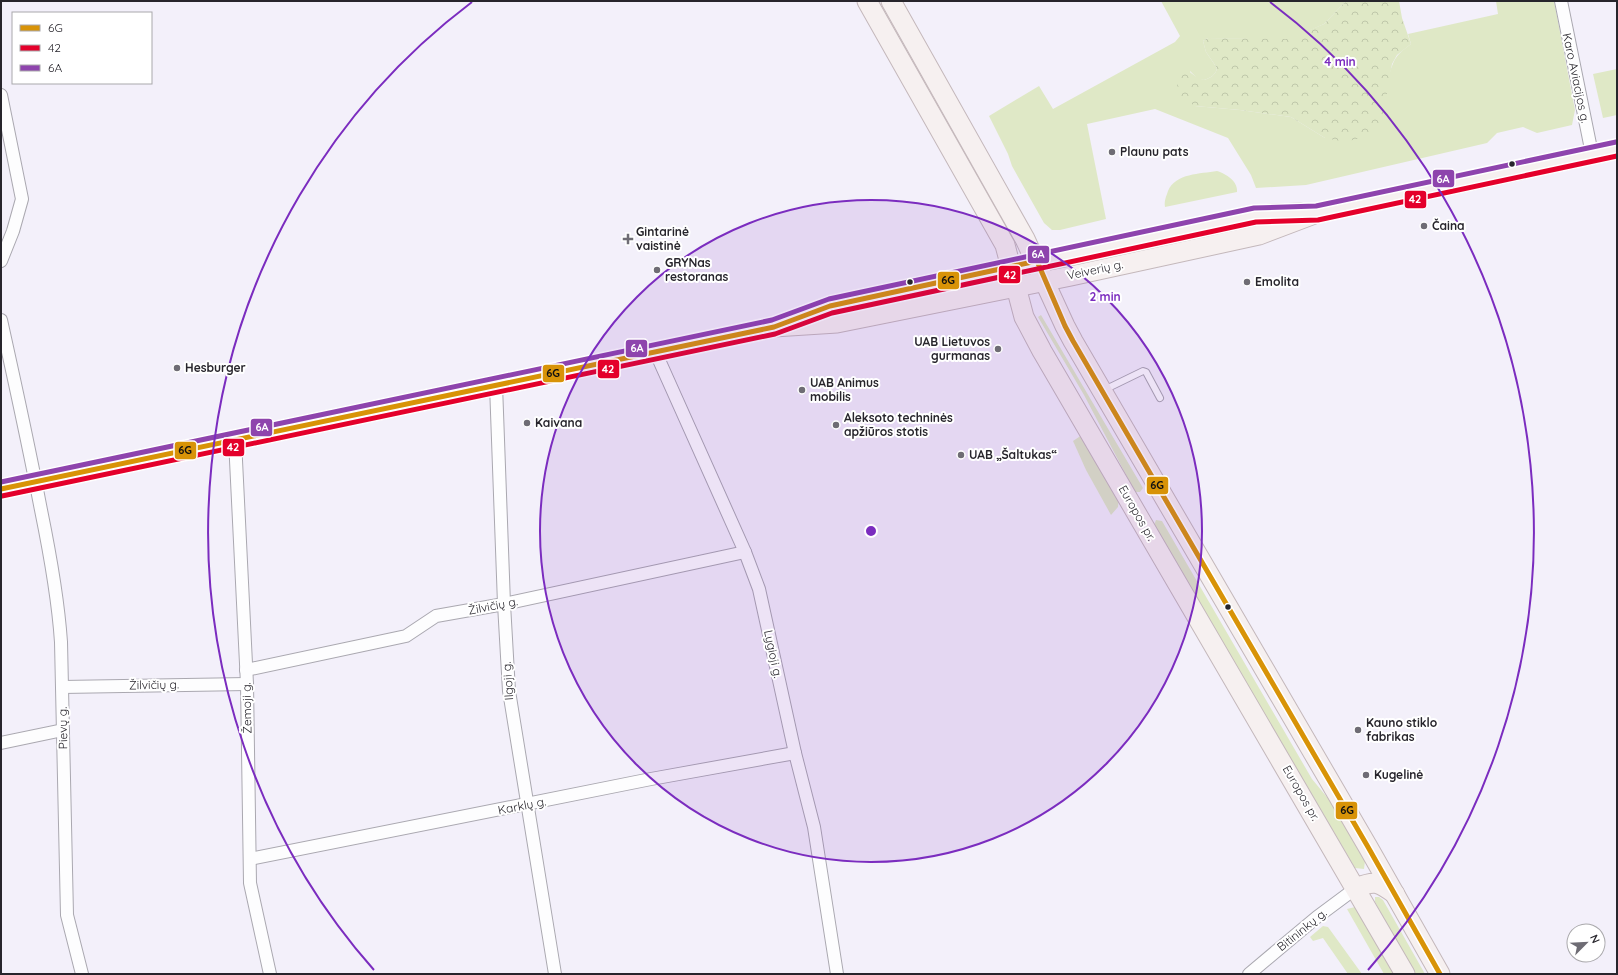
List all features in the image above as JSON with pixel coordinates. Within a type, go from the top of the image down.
[{"type":"main road","name":"Europos pr.","points":[[867,1],[1005,245],[1024,317],[1046,357],[1405,974]]},
{"type":"main road","points":[[891,1],[1037,261],[1065,326],[1102,392],[1395,894],[1440,974]]},
{"type":"main road","name":"Veiverių g.","points":[[1,489],[774,327],[838,323],[1045,281],[1259,235],[1317,213],[1617,149]]},
{"type":"main road","name":"Veiverių g.","points":[[774,327],[830,306],[1255,215],[1317,213]]},
{"type":"main road","points":[[1136,510],[1162,494]]},
{"type":"main road","points":[[1356,888],[1370,882],[1383,885],[1395,894]]},
{"type":"street","name":"Karo Aviacijos g.","points":[[1561,1],[1592,154]]},
{"type":"street","points":[[1,95],[22,199],[14,231],[1,261]]},
{"type":"street","name":"Pievų g.","points":[[1,320],[36,481],[59,608],[67,914],[82,974]]},
{"type":"street","name":"Lygioji g.","points":[[655,351],[745,552],[759,589],[795,753],[814,827],[837,974]]},
{"type":"street","name":"Ilgoji g.","points":[[496,385],[508,691],[555,974]]},
{"type":"street","name":"Žemoji g.","points":[[235,440],[246,670],[250,883],[270,974]]},
{"type":"street","name":"Žilvičių g.","points":[[246,670],[406,636],[436,616],[504,604],[745,552]]},
{"type":"street","name":"Žilvičių g.","points":[[62,687],[246,684]]},
{"type":"street","points":[[1,743],[63,730]]},
{"type":"street","name":"Karklų g.","points":[[250,859],[527,805],[651,779],[795,753]]},
{"type":"street","name":"Bitininkų g.","points":[[1249,974],[1305,927],[1356,888]]},
{"type":"lane","points":[[1102,392],[1143,371],[1146,372],[1160,398]]},
{"type":"green space","points":[[1161,1],[1346,1],[1324,24],[1288,40],[1208,38],[1203,41],[1206,52],[1217,68],[1215,73],[1204,80],[1198,79],[1190,71],[1195,106],[1291,117],[1325,138],[1389,76],[1396,57],[1411,44],[1408,34],[1498,14],[1496,1],[1554,1],[1575,110],[1572,125],[1537,133],[1523,127],[1497,133],[1487,143],[1306,185],[1256,188],[1251,175],[1228,138],[1155,109],[1087,124],[1106,219],[1060,230],[1052,230],[1044,223],[1012,166],[1008,154],[989,116],[1039,86],[1053,109],[1175,42],[1180,36]]},
{"type":"green space","points":[[1346,1],[1399,1],[1402,18],[1411,44],[1397,55],[1392,64],[1384,111],[1378,126],[1364,137],[1345,142],[1325,138],[1291,117],[1195,106],[1181,97],[1177,85],[1183,68],[1198,78],[1204,80],[1215,73],[1217,68],[1206,52],[1203,41],[1208,38],[1288,39],[1324,24]]},
{"type":"green space","points":[[1617,69],[1617,115],[1603,118],[1593,74]]},
{"type":"green space","points":[[1217,171],[1228,176],[1236,184],[1237,192],[1165,207],[1168,191],[1177,181],[1189,175]]},
{"type":"green space","points":[[1242,227],[1242,229],[1073,268],[1072,262]]},
{"type":"green space","points":[[1041,315],[1143,488],[1140,492],[1135,492],[1084,395],[1038,317]]},
{"type":"green space","points":[[1082,435],[1119,497],[1118,507],[1111,515],[1086,470],[1073,441]]},
{"type":"green space","points":[[1156,520],[1162,521],[1312,779],[1331,802],[1365,861],[1364,869],[1355,868],[1154,525]]},
{"type":"green space","points":[[1375,897],[1379,897],[1383,900],[1425,974],[1415,974],[1375,902]]},
{"type":"green space","points":[[1355,907],[1396,974],[1384,974],[1347,909]]},
{"type":"green space","points":[[1323,926],[1328,927],[1362,974],[1348,974],[1323,938],[1313,941],[1310,937]]},
{"type":"transit line","name":"6A","points":[[1,482],[772,320],[829,299],[1254,208],[1316,206],[1616,142]]},
{"type":"transit line","name":"42","points":[[2,496],[775,334],[832,313],[1256,222],[1318,220],[1617,156]]},
{"type":"transit line","name":"6G","points":[[1,489],[774,327],[830,306],[1037,261],[1073,341],[1368,847],[1440,974]]},
{"type":"place","name":"Plaunu pats","points":[[1112,152]]},
{"type":"place","name":"Čaina","points":[[1424,226]]},
{"type":"place","name":"Gintarinė vaistinė","points":[[628,239]]},
{"type":"place","name":"GRYNas restoranas","points":[[657,270]]},
{"type":"place","name":"Emolita","points":[[1247,282]]},
{"type":"place","name":"UAB Lietuvos gurmanas","points":[[998,349]]},
{"type":"place","name":"Hesburger","points":[[177,368]]},
{"type":"place","name":"UAB Animus mobilis","points":[[802,390]]},
{"type":"place","name":"Kaivana","points":[[527,423]]},
{"type":"place","name":"Aleksoto techninės apžiūros stotis","points":[[836,425]]},
{"type":"place","name":"UAB „Šaltukas“","points":[[961,455]]},
{"type":"place","name":"Kauno stiklo fabrikas","points":[[1358,730]]},
{"type":"place","name":"Kugelinė","points":[[1366,775]]}]
